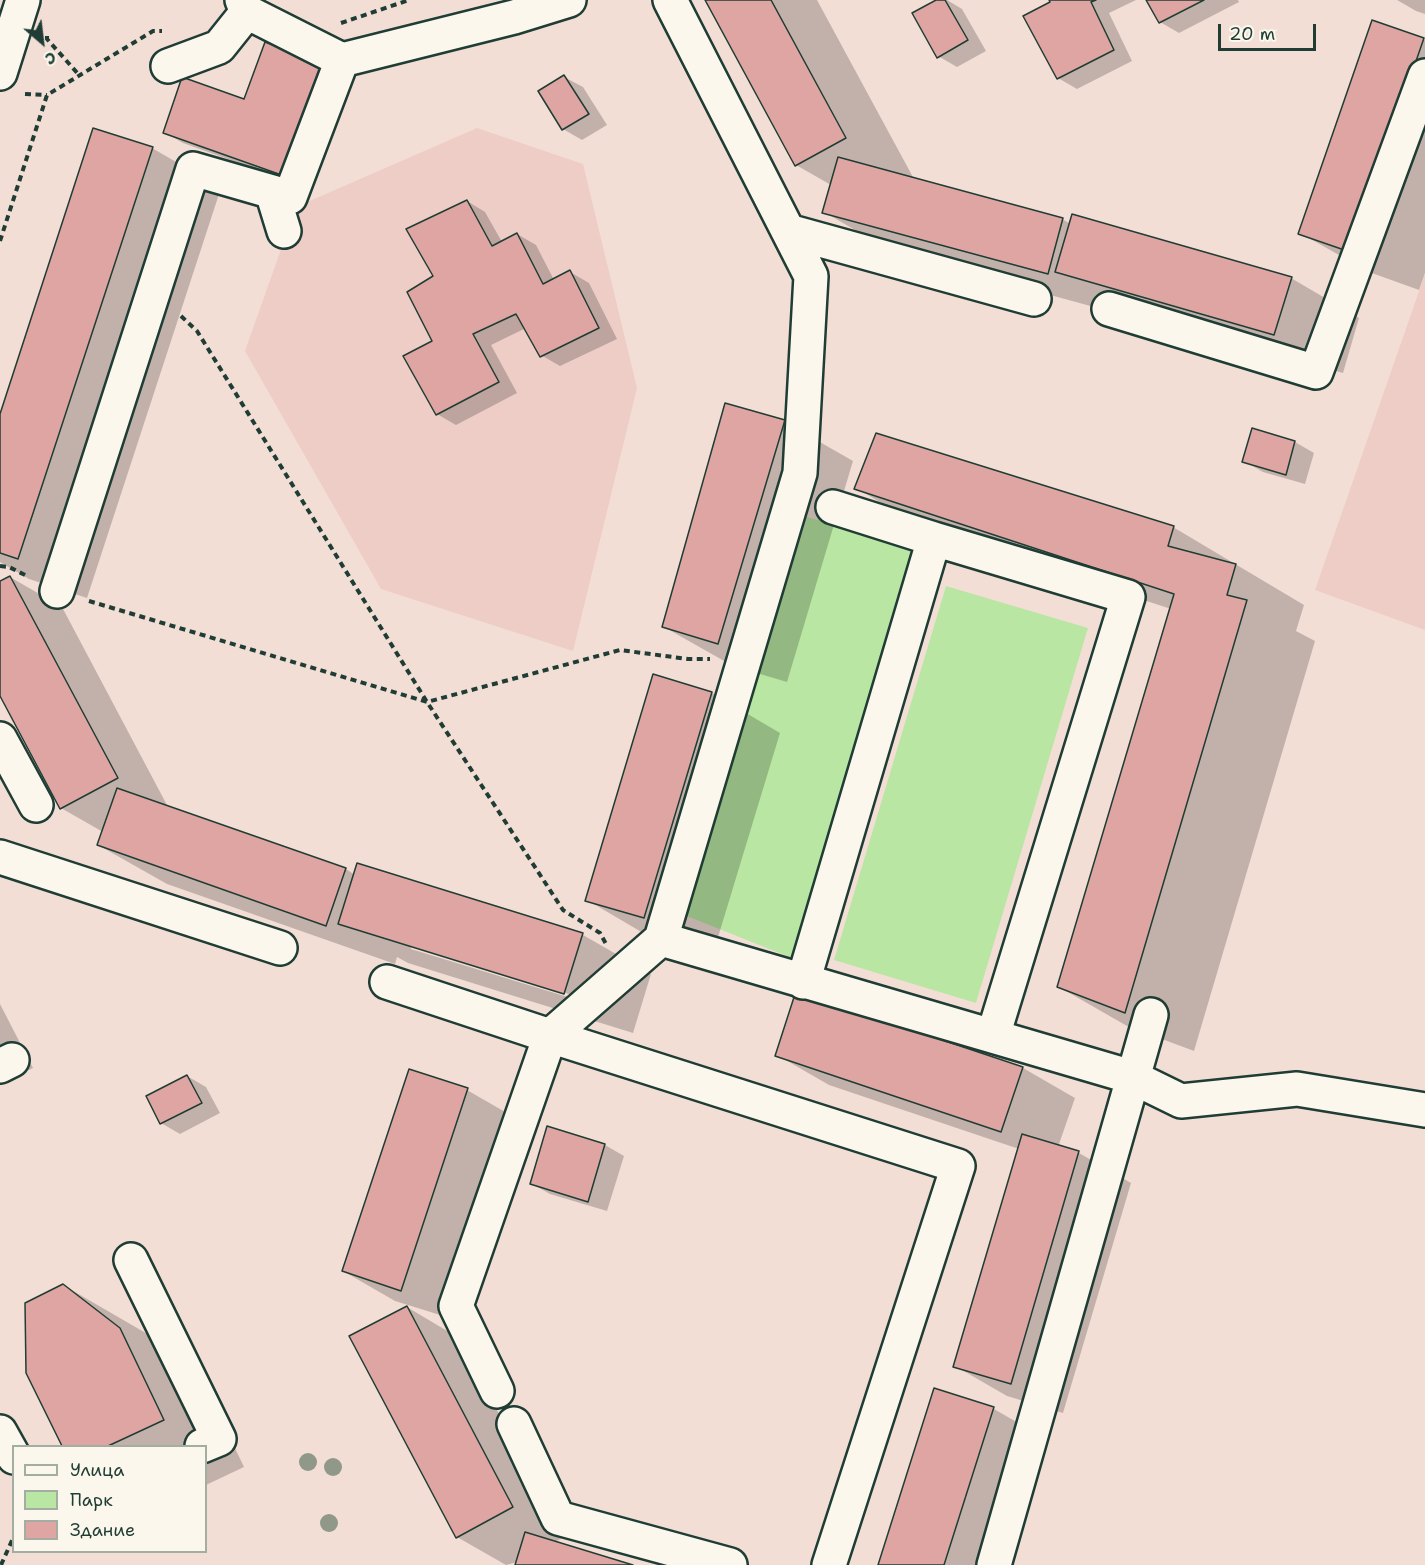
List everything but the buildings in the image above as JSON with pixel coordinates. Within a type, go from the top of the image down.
[{"type":"lane","points":[[168,66],[219,47],[245,6],[342,60],[510,9],[569,0]]},
{"type":"lane","points":[[497,1390],[456,1306],[550,1036],[661,939],[800,473],[811,276],[670,0]]},
{"type":"lane","points":[[0,73],[19,3]]},
{"type":"lane","points":[[57,591],[193,169],[290,197],[342,60]]},
{"type":"lane","points":[[1109,309],[1316,372],[1425,76]]},
{"type":"lane","points":[[272,192],[284,231]]},
{"type":"lane","points":[[788,231],[1034,299]]},
{"type":"lane","points":[[833,507],[1128,597],[993,1036]]},
{"type":"lane","points":[[803,982],[934,539]]},
{"type":"lane","points":[[0,739],[36,805]]},
{"type":"lane","points":[[0,857],[280,948]]},
{"type":"lane","points":[[661,939],[1132,1077],[1181,1101],[1297,1089],[1425,1110]]},
{"type":"lane","points":[[387,982],[958,1166],[830,1565]]},
{"type":"lane","points":[[994,1565],[1151,1015]]},
{"type":"lane","points":[[131,1260],[219,1438],[204,1445]]},
{"type":"lane","points":[[514,1424],[558,1518],[730,1565]]},
{"type":"lane","points":[[0,1432],[12,1453]]},
{"type":"path","points":[[47,39],[80,76]]},
{"type":"path","points":[[154,291],[197,331],[427,702],[563,910],[600,933],[621,974]]},
{"type":"path","points":[[0,566],[9,567],[57,591],[427,702],[620,650],[688,659],[744,660]]},
{"type":"path","points":[[1,1565],[12,1540]]},
{"type":"shaded area","points":[[477,128],[583,164],[637,388],[573,651],[381,589],[245,351],[296,207]]},
{"type":"shaded area","points":[[1425,274],[1425,630],[1315,590]]},
{"type":"green space","points":[[807,517],[919,548],[797,960],[684,915]]},
{"type":"green space","points":[[946,586],[1088,628],[976,1003],[834,960]]}]
